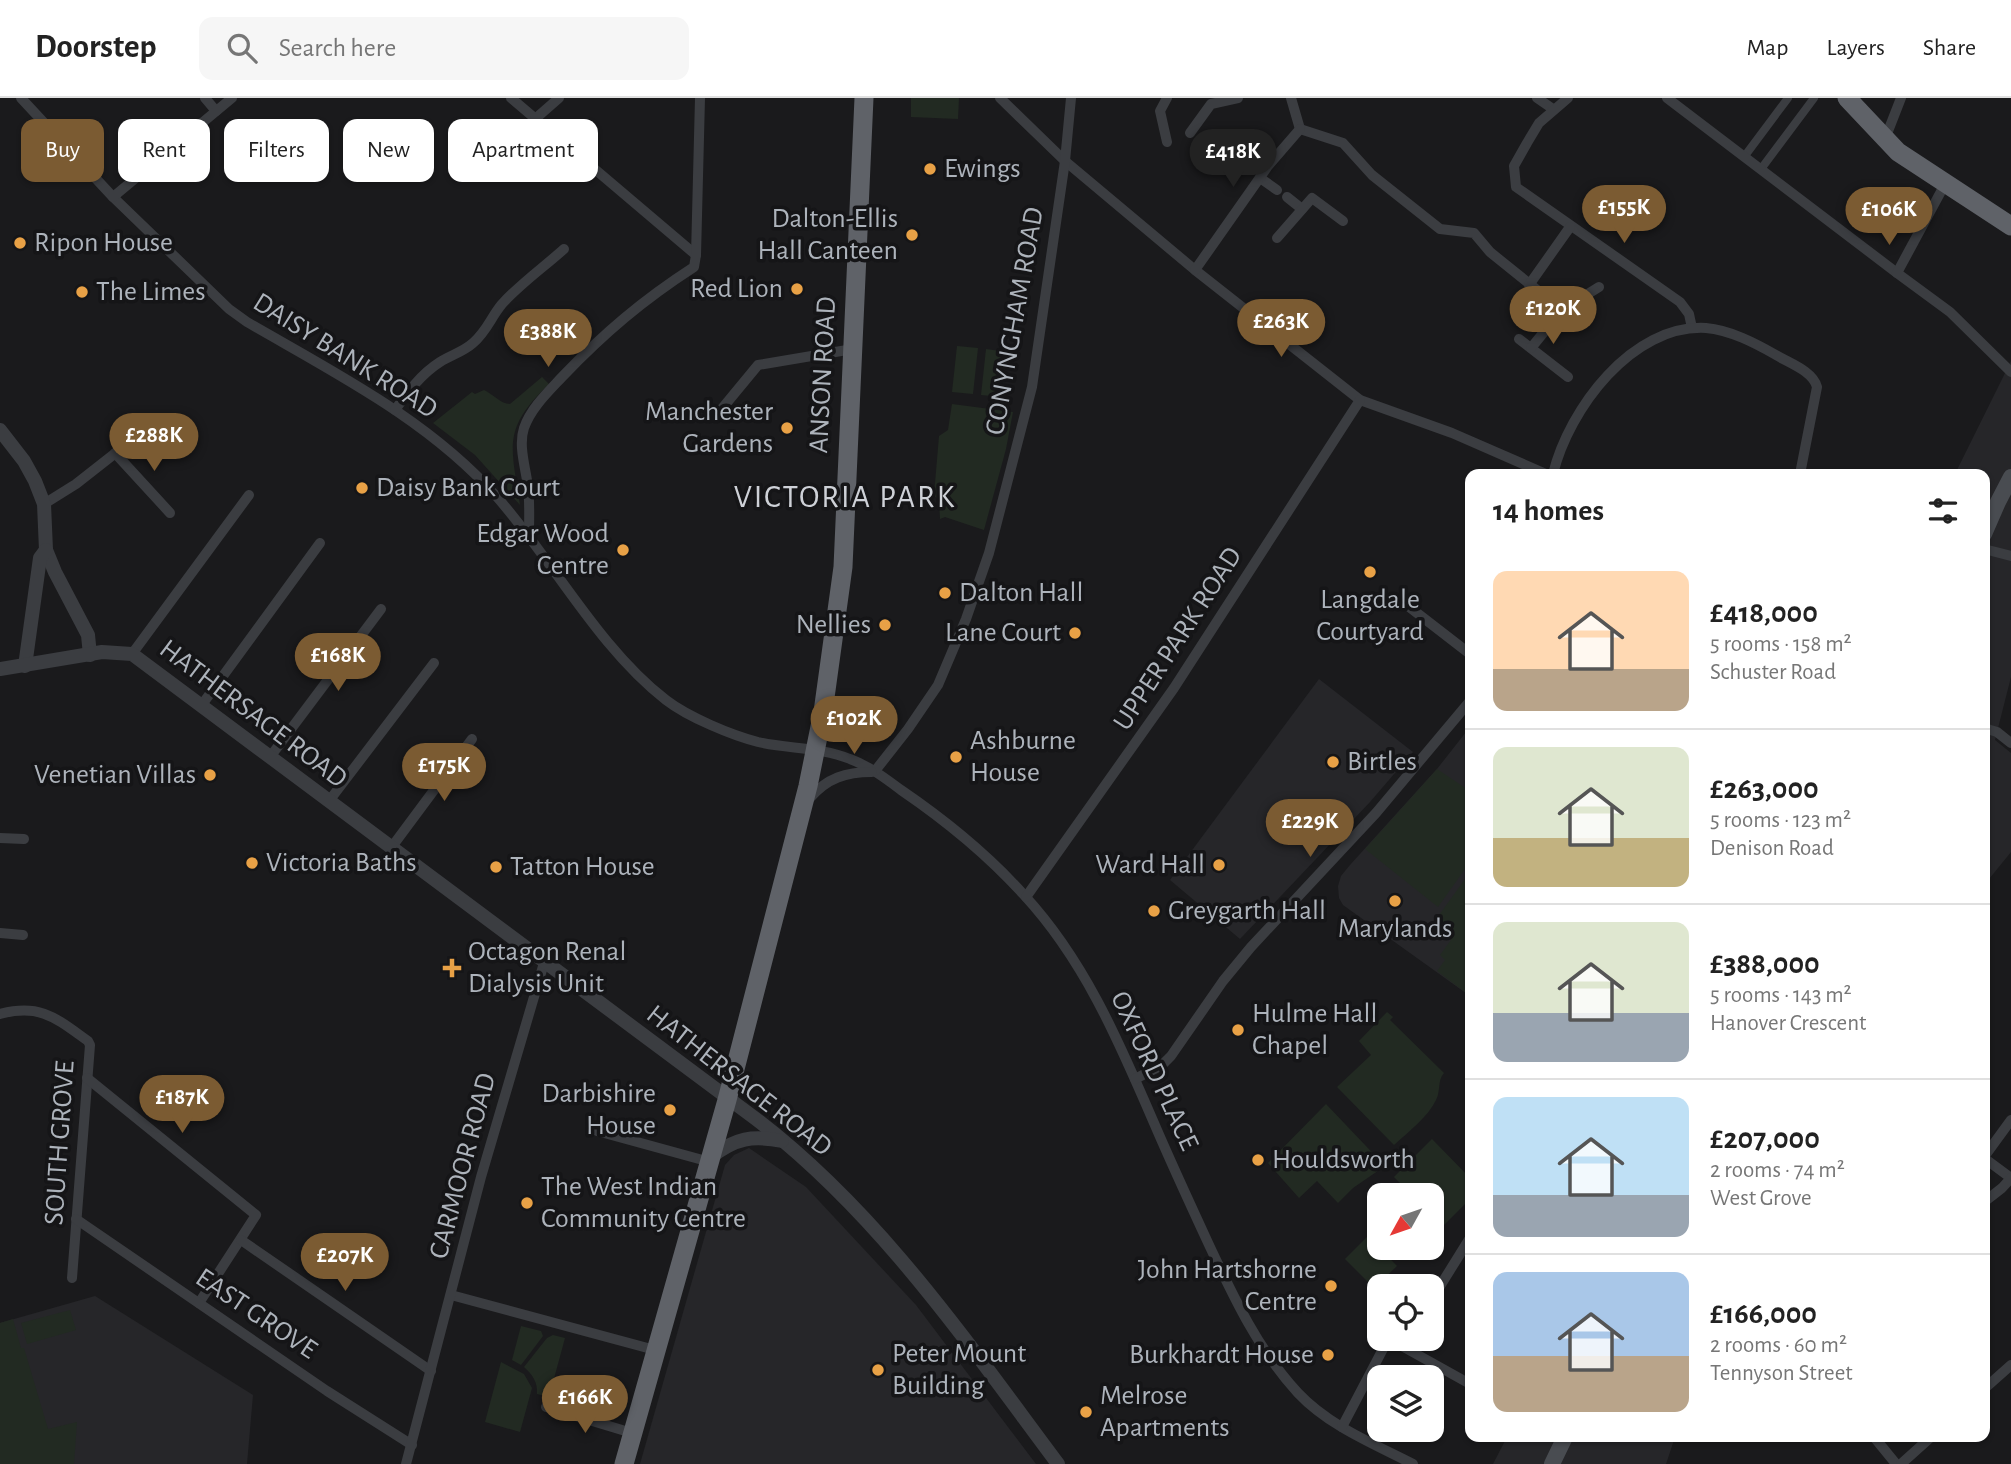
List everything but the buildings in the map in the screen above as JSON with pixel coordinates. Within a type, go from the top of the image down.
[{"type":"highway","name":"ANSON ROAD","points":[[624,1464],[727,1100],[816,750],[843,567],[864,98]]},
{"type":"highway","points":[[1847,98],[1885,139],[1913,163],[2011,226]]},
{"type":"main road","points":[[1990,519],[2011,477]]},
{"type":"main road","points":[[1552,1464],[1563,1442]]},
{"type":"street","name":"DAISY BANK ROAD","points":[[21,98],[113,197],[229,309],[395,410],[449,451],[494,493],[529,535],[606,639],[631,668],[668,702],[707,723],[756,741],[816,750]]},
{"type":"street","points":[[205,98],[216,111]]},
{"type":"street","points":[[113,197],[232,98]]},
{"type":"street","points":[[511,98],[535,119],[559,98]]},
{"type":"street","points":[[529,535],[530,508],[524,466],[523,429],[539,402],[624,317],[648,297],[694,267],[701,98]]},
{"type":"street","points":[[1000,98],[1065,161],[1195,270],[1360,400],[1452,433],[1535,469]]},
{"type":"street","name":"CONYNGHAM ROAD","points":[[875,771],[938,685],[966,619],[989,553],[1032,387],[1065,161],[1071,98]]},
{"type":"street","points":[[1167,98],[1160,111],[1167,142]]},
{"type":"street","points":[[1191,133],[1210,104],[1238,98]]},
{"type":"street","points":[[1291,98],[1300,129]]},
{"type":"street","points":[[1537,98],[1553,110]]},
{"type":"street","points":[[1568,98],[1539,123],[1514,166],[1516,187],[1680,302],[1689,314],[1692,328]]},
{"type":"street","points":[[1667,98],[1950,312],[2011,372]]},
{"type":"street","points":[[1744,157],[1788,98]]},
{"type":"street","points":[[1761,169],[1814,98]]},
{"type":"street","points":[[1885,139],[1901,98]]},
{"type":"street","points":[[1195,270],[1260,177],[1300,129]]},
{"type":"street","points":[[1300,129],[1343,143],[1372,175],[1440,229],[1474,233],[1490,252],[1562,310]]},
{"type":"street","points":[[598,172],[696,255]]},
{"type":"street","points":[[1260,177],[1302,209]]},
{"type":"street","points":[[1897,273],[1945,184]]},
{"type":"street","points":[[1277,238],[1312,198],[1343,222]]},
{"type":"street","points":[[1529,285],[1570,227]]},
{"type":"street","points":[[395,410],[428,370],[470,346],[485,332],[504,301],[564,249]]},
{"type":"street","points":[[1531,348],[1562,310],[1599,287]]},
{"type":"street","points":[[1555,469],[1577,417],[1614,369],[1660,336],[1692,328],[1722,331],[1747,340],[1815,380],[1817,387],[1801,469]]},
{"type":"street","points":[[1519,339],[1568,377]]},
{"type":"street","points":[[720,411],[758,365],[853,349]]},
{"type":"street","name":"UPPER PARK ROAD","points":[[1026,897],[1176,685],[1360,400]]},
{"type":"street","points":[[44,504],[68,490],[155,422]]},
{"type":"street","points":[[0,430],[23,460],[44,504],[46,550],[88,635],[90,655]]},
{"type":"street","points":[[115,453],[170,513]]},
{"type":"street","points":[[132,654],[249,495]]},
{"type":"street","points":[[201,706],[320,544]]},
{"type":"street","points":[[25,666],[40,558],[46,550]]},
{"type":"street","points":[[1990,550],[2011,555]]},
{"type":"street","points":[[1408,606],[1465,650]]},
{"type":"street","points":[[270,757],[382,609]]},
{"type":"street","name":"HATHERSAGE ROAD","points":[[0,670],[113,652],[132,654],[784,1141],[835,1188],[891,1246],[931,1294],[1058,1464]]},
{"type":"street","points":[[328,801],[434,663]]},
{"type":"street","points":[[1135,1079],[1162,1065],[1171,1056],[1223,981],[1251,947],[1376,813],[1465,707]]},
{"type":"street","points":[[1990,729],[2011,743]]},
{"type":"street","points":[[391,848],[472,739]]},
{"type":"street","name":"OXFORD PLACE","points":[[816,750],[851,759],[875,771],[957,832],[1026,897],[1059,939],[1110,1024],[1182,1187],[1250,1327],[1276,1366],[1299,1394],[1319,1412],[1413,1464]]},
{"type":"street","points":[[802,807],[817,789],[838,776],[875,771]]},
{"type":"street","points":[[0,838],[24,839]]},
{"type":"street","points":[[0,933],[23,934]]},
{"type":"street","name":"CARMOOR ROAD","points":[[407,1462],[481,1177],[544,963]]},
{"type":"street","name":"SOUTH GROVE","points":[[0,1014],[38,1011],[51,1014],[90,1045],[72,1278]]},
{"type":"street","points":[[87,1079],[256,1215],[199,1303]]},
{"type":"street","points":[[1990,1150],[2011,1120]]},
{"type":"street","points":[[597,1131],[711,1159],[726,1145],[736,1141],[764,1138],[784,1141]]},
{"type":"street","points":[[1990,1162],[2011,1178],[1990,1197]]},
{"type":"street","name":"EAST GROVE","points":[[76,1219],[412,1445]]},
{"type":"street","points":[[241,1240],[431,1371]]},
{"type":"street","points":[[1444,1280],[1465,1246]]},
{"type":"street","points":[[451,1295],[655,1350]]},
{"type":"street","points":[[1342,1427],[1382,1351]]},
{"type":"street","points":[[1407,1351],[1465,1381]]},
{"type":"street","points":[[1990,1384],[2011,1365]]},
{"type":"street","points":[[546,1407],[632,1433]]},
{"type":"street","points":[[1879,1442],[1899,1464],[1925,1442]]},
{"type":"street","points":[[407,1462],[419,1464]]},
{"type":"shaded area","points":[[911,98],[959,98],[958,119],[911,117]]},
{"type":"shaded area","points":[[957,346],[978,348],[973,394],[952,392]]},
{"type":"shaded area","points":[[986,349],[1007,352],[1002,397],[981,395]]},
{"type":"shaded area","points":[[2011,361],[2011,677],[1995,740],[2011,753],[2011,852],[1990,878],[1990,469],[1957,469]]},
{"type":"shaded area","points":[[542,377],[549,384],[523,413],[514,439],[514,467],[520,505],[475,455],[433,423],[472,392],[475,394],[484,390],[510,404]]},
{"type":"shaded area","points":[[952,404],[1013,412],[984,530],[945,517],[940,519],[939,501],[934,495],[939,436],[948,430]]},
{"type":"shaded area","points":[[1319,679],[1413,752],[1370,802],[1240,939],[1170,880]]},
{"type":"shaded area","points":[[1465,733],[1465,992],[1343,905],[1339,898],[1341,876],[1437,769]]},
{"type":"shaded area","points":[[1437,769],[1465,788],[1465,869],[1438,907],[1365,849]]},
{"type":"shaded area","points":[[1465,879],[1465,992],[1437,971],[1445,960],[1440,955],[1451,940],[1432,925]]},
{"type":"shaded area","points":[[1387,1012],[1393,1017],[1390,1020],[1444,1073],[1440,1079],[1437,1097],[1428,1112],[1394,1145],[1337,1087],[1371,1055],[1359,1041]]},
{"type":"shaded area","points":[[1326,1104],[1385,1166],[1353,1188],[1338,1203],[1317,1181],[1299,1198],[1268,1163]]},
{"type":"shaded area","points":[[1432,1139],[1465,1173],[1465,1204],[1444,1225],[1444,1183],[1400,1183],[1394,1177]]},
{"type":"shaded area","points":[[749,1148],[806,1187],[916,1305],[1036,1464],[640,1464],[725,1165],[734,1155]]},
{"type":"shaded area","points":[[1367,1237],[1367,1260],[1391,1260],[1397,1266],[1389,1274],[1367,1274],[1367,1281],[1345,1259]]},
{"type":"shaded area","points":[[95,1296],[253,1395],[247,1464],[0,1464],[0,1323]]},
{"type":"shaded area","points":[[70,1310],[76,1330],[27,1344],[21,1323]]},
{"type":"shaded area","points":[[13,1319],[48,1429],[77,1422],[74,1464],[0,1464],[0,1323]]},
{"type":"shaded area","points":[[521,1326],[541,1331],[543,1336],[521,1365],[512,1360]]},
{"type":"shaded area","points":[[553,1335],[565,1338],[549,1397],[537,1394],[534,1379],[524,1367],[547,1338]]},
{"type":"shaded area","points":[[501,1362],[524,1374],[532,1388],[520,1432],[485,1422]]},
{"type":"shaded area","points":[[1504,1442],[1673,1442],[1666,1464],[1493,1464]]},
{"type":"place","name":"Ewings","points":[[930,169]]},
{"type":"place","name":"Dalton-Ellis Hall Canteen","points":[[912,235]]},
{"type":"place","name":"Ripon House","points":[[20,243]]},
{"type":"place","name":"Red Lion","points":[[797,289]]},
{"type":"place","name":"The Limes","points":[[82,292]]},
{"type":"place","name":"Manchester Gardens","points":[[787,428]]},
{"type":"place","name":"Daisy Bank Court","points":[[362,488]]},
{"type":"place","name":"Edgar Wood Centre","points":[[623,550]]},
{"type":"place","name":"Langdale Courtyard","points":[[1370,572]]},
{"type":"place","name":"Dalton Hall","points":[[945,593]]},
{"type":"place","name":"Nellies","points":[[885,625]]},
{"type":"place","name":"Lane Court","points":[[1075,633]]},
{"type":"place","name":"Ashburne House","points":[[956,757]]},
{"type":"place","name":"Birtles","points":[[1333,762]]},
{"type":"place","name":"Venetian Villas","points":[[210,775]]},
{"type":"place","name":"Victoria Baths","points":[[252,863]]},
{"type":"place","name":"Ward Hall","points":[[1219,865]]},
{"type":"place","name":"Tatton House","points":[[496,867]]},
{"type":"place","name":"Marylands","points":[[1395,901]]},
{"type":"place","name":"Greygarth Hall","points":[[1154,911]]},
{"type":"place","name":"Octagon Renal Dialysis Unit","points":[[452,968]]},
{"type":"place","name":"Hulme Hall Chapel","points":[[1238,1030]]},
{"type":"place","name":"Darbishire House","points":[[670,1110]]},
{"type":"place","name":"Houldsworth","points":[[1258,1160]]},
{"type":"place","name":"The West Indian Community Centre","points":[[527,1203]]},
{"type":"place","name":"John Hartshorne Centre","points":[[1331,1286]]},
{"type":"place","name":"Burkhardt House","points":[[1328,1355]]},
{"type":"place","name":"Peter Mount Building","points":[[878,1370]]},
{"type":"place","name":"Melrose Apartments","points":[[1086,1412]]},
{"type":"district","name":"VICTORIA PARK","points":[[845,497]]}]
